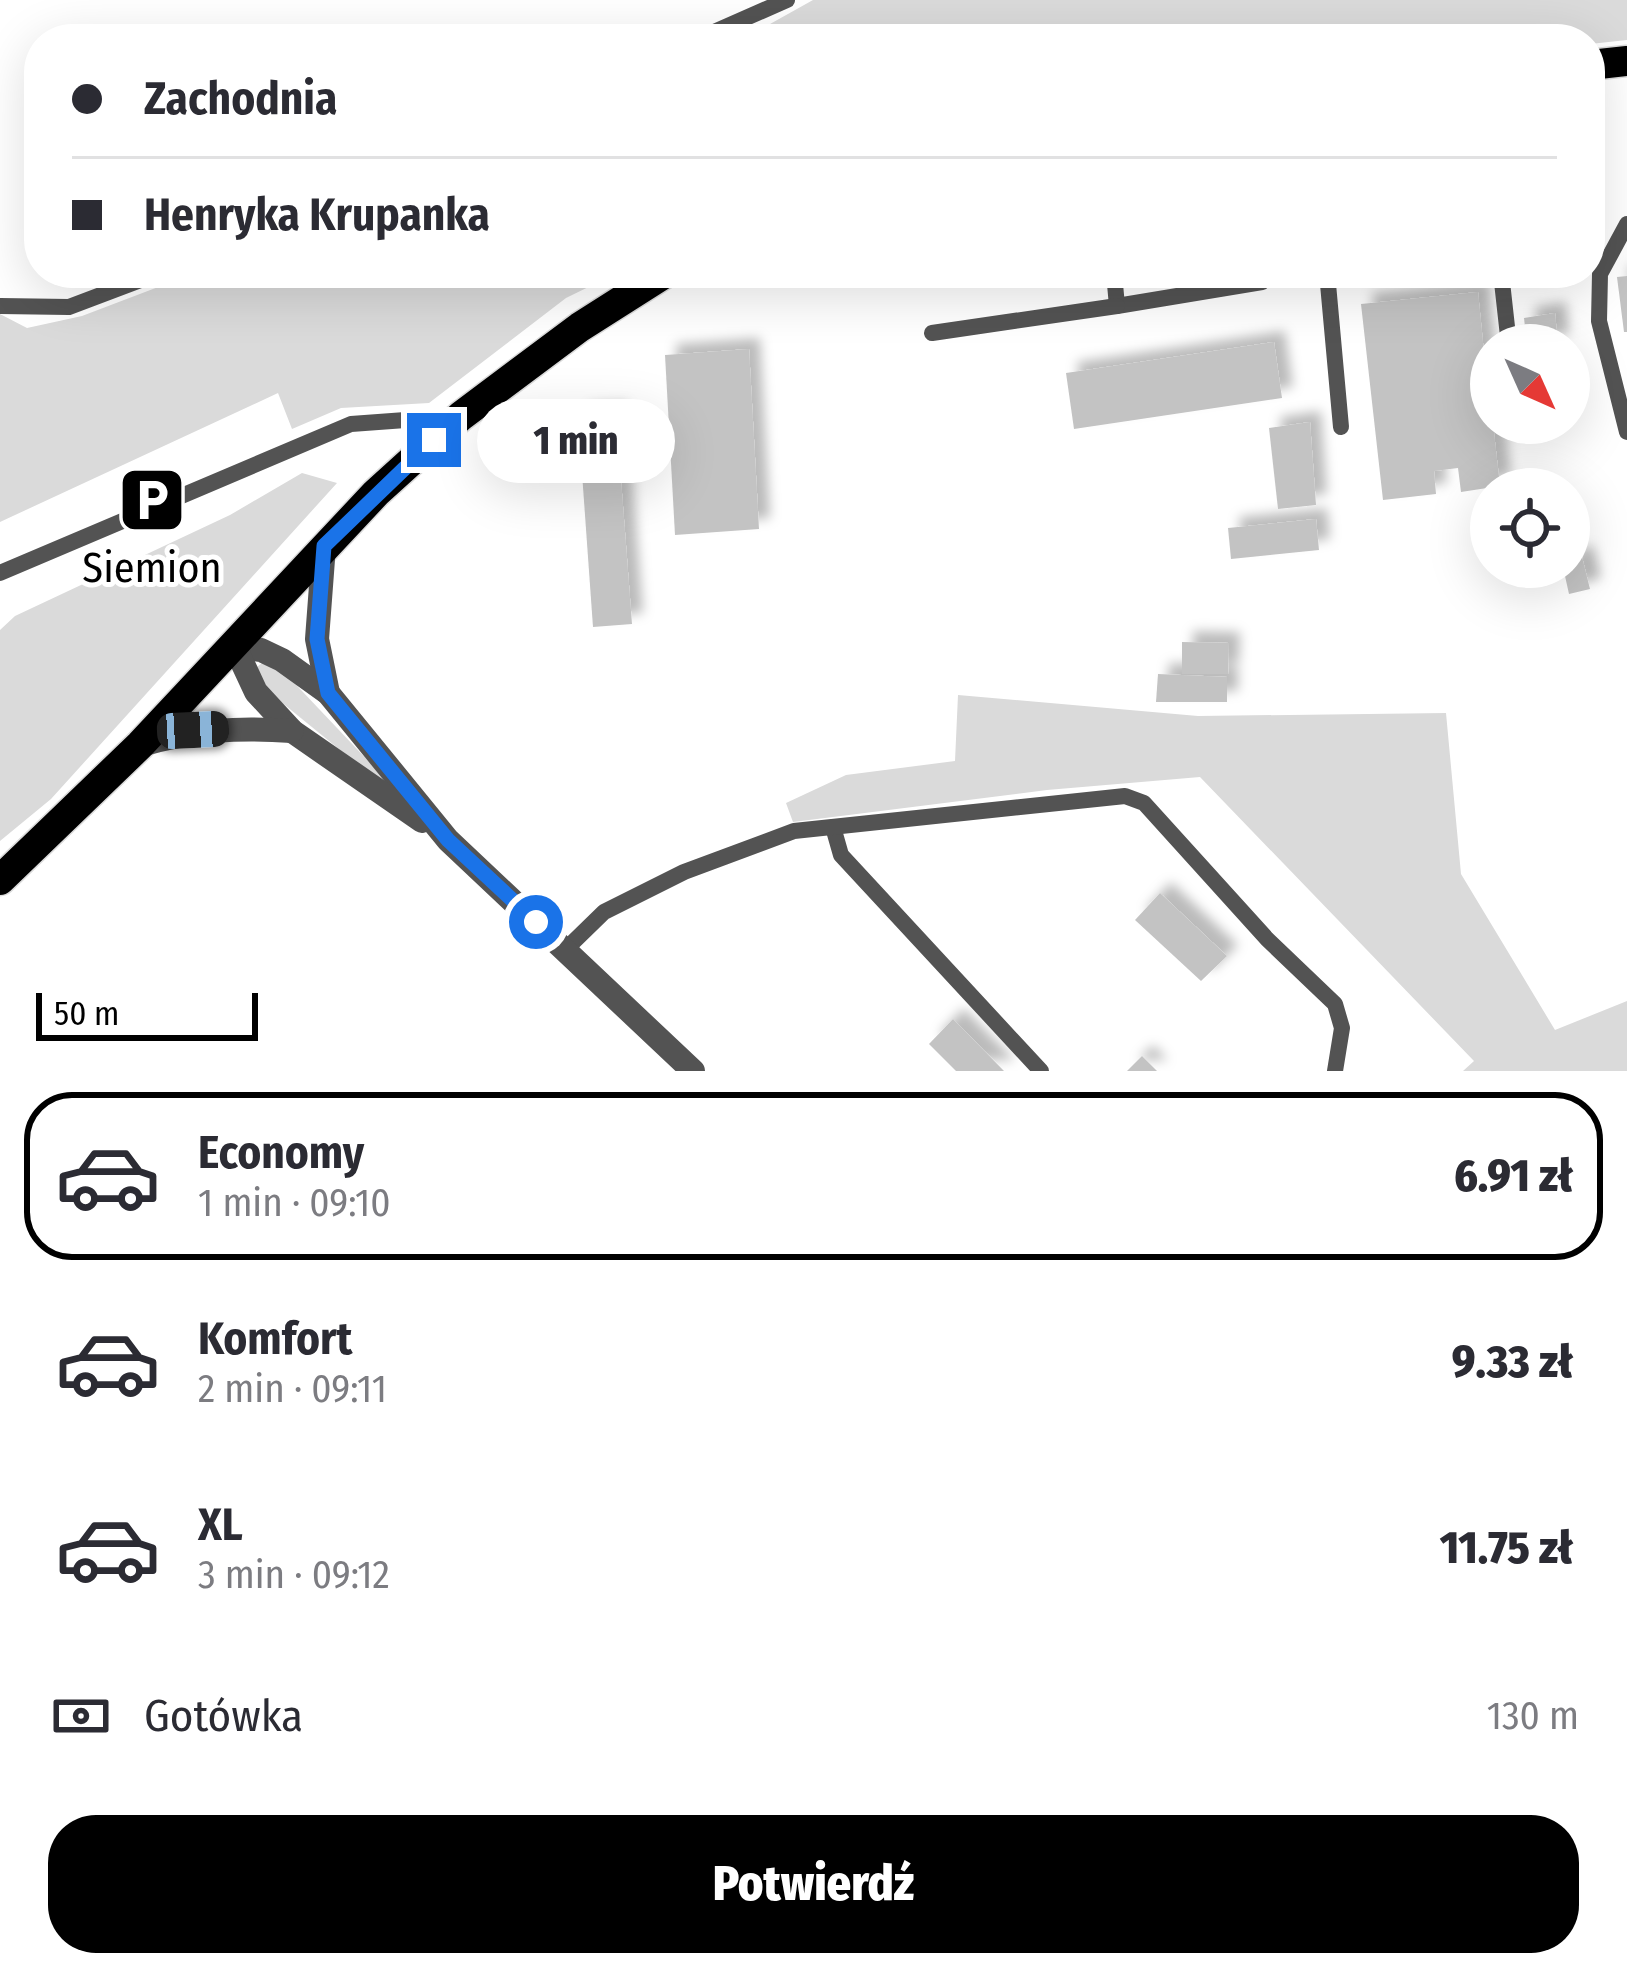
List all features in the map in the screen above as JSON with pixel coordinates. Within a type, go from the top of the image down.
[{"type":"main road","points":[[0,880],[140,745],[324,546],[460,416],[641,288]]},
{"type":"street","points":[[324,546],[317,639],[328,693]]},
{"type":"street","points":[[235,646],[282,660],[328,693],[448,840],[693,1071]]},
{"type":"street","points":[[235,646],[256,692],[292,731],[448,840]]},
{"type":"street","points":[[140,745],[193,730],[292,731]]},
{"type":"lane","points":[[733,24],[788,0]]},
{"type":"lane","points":[[1605,265],[1627,224]]},
{"type":"lane","points":[[0,306],[70,307],[120,288]]},
{"type":"lane","points":[[1115,288],[1117,306]]},
{"type":"lane","points":[[932,333],[1226,288]]},
{"type":"lane","points":[[1328,288],[1341,427]]},
{"type":"lane","points":[[1503,288],[1507,324]]},
{"type":"lane","points":[[1600,288],[1599,321],[1627,432]]},
{"type":"lane","points":[[0,573],[351,424],[460,416]]},
{"type":"lane","points":[[565,950],[604,912],[684,872],[794,831],[1125,796],[1144,803],[1267,939],[1335,1004],[1342,1028],[1335,1071]]},
{"type":"lane","points":[[833,826],[841,855],[1041,1071]]},
{"type":"shaded area","points":[[813,0],[1627,0],[1627,40],[1605,42],[1605,24],[770,24]]},
{"type":"shaded area","points":[[156,288],[586,288],[566,298],[429,403],[341,408],[292,429],[278,393],[0,522],[0,314],[27,328],[82,316]]},
{"type":"shaded area","points":[[302,473],[337,483],[51,799],[0,841],[0,630],[15,616],[230,515]]},
{"type":"shaded area","points":[[262,663],[284,672],[391,785],[388,789],[264,688],[257,667]]},
{"type":"shaded area","points":[[958,695],[1198,716],[1446,713],[1461,874],[1555,1030],[1627,1001],[1627,1071],[1463,1071],[1474,1061],[1200,777],[1047,790],[793,822],[786,803],[846,775],[955,761]]},
{"type":"building","points":[[1627,276],[1627,332],[1624,332],[1617,277]]},
{"type":"building","points":[[1478,292],[1481,324],[1470,324],[1470,444],[1495,444],[1498,468],[1470,468],[1470,491],[1461,492],[1458,468],[1434,471],[1436,494],[1383,500],[1361,304]]},
{"type":"building","points":[[1555,313],[1556,324],[1525,324],[1524,318]]},
{"type":"building","points":[[1274,342],[1282,398],[1074,429],[1066,373]]},
{"type":"building","points":[[749,349],[759,529],[675,535],[665,355]]},
{"type":"building","points":[[616,414],[632,624],[593,627],[578,417]]},
{"type":"building","points":[[1310,422],[1316,505],[1278,509],[1269,428]]},
{"type":"building","points":[[1316,519],[1319,550],[1231,559],[1228,528]]},
{"type":"building","points":[[1182,642],[1229,643],[1228,674],[1182,674]]},
{"type":"building","points":[[1158,674],[1227,677],[1227,702],[1156,702]]},
{"type":"building","points":[[1160,893],[1227,956],[1201,981],[1135,920]]},
{"type":"building","points":[[953,1019],[1004,1071],[956,1071],[929,1044]]},
{"type":"building","points":[[1142,1056],[1157,1071],[1127,1071]]},
{"type":"place","name":"Siemion","points":[[152,500]]},
{"type":"route","points":[[434,440],[324,546],[317,639],[328,693],[448,840],[536,922]]}]
